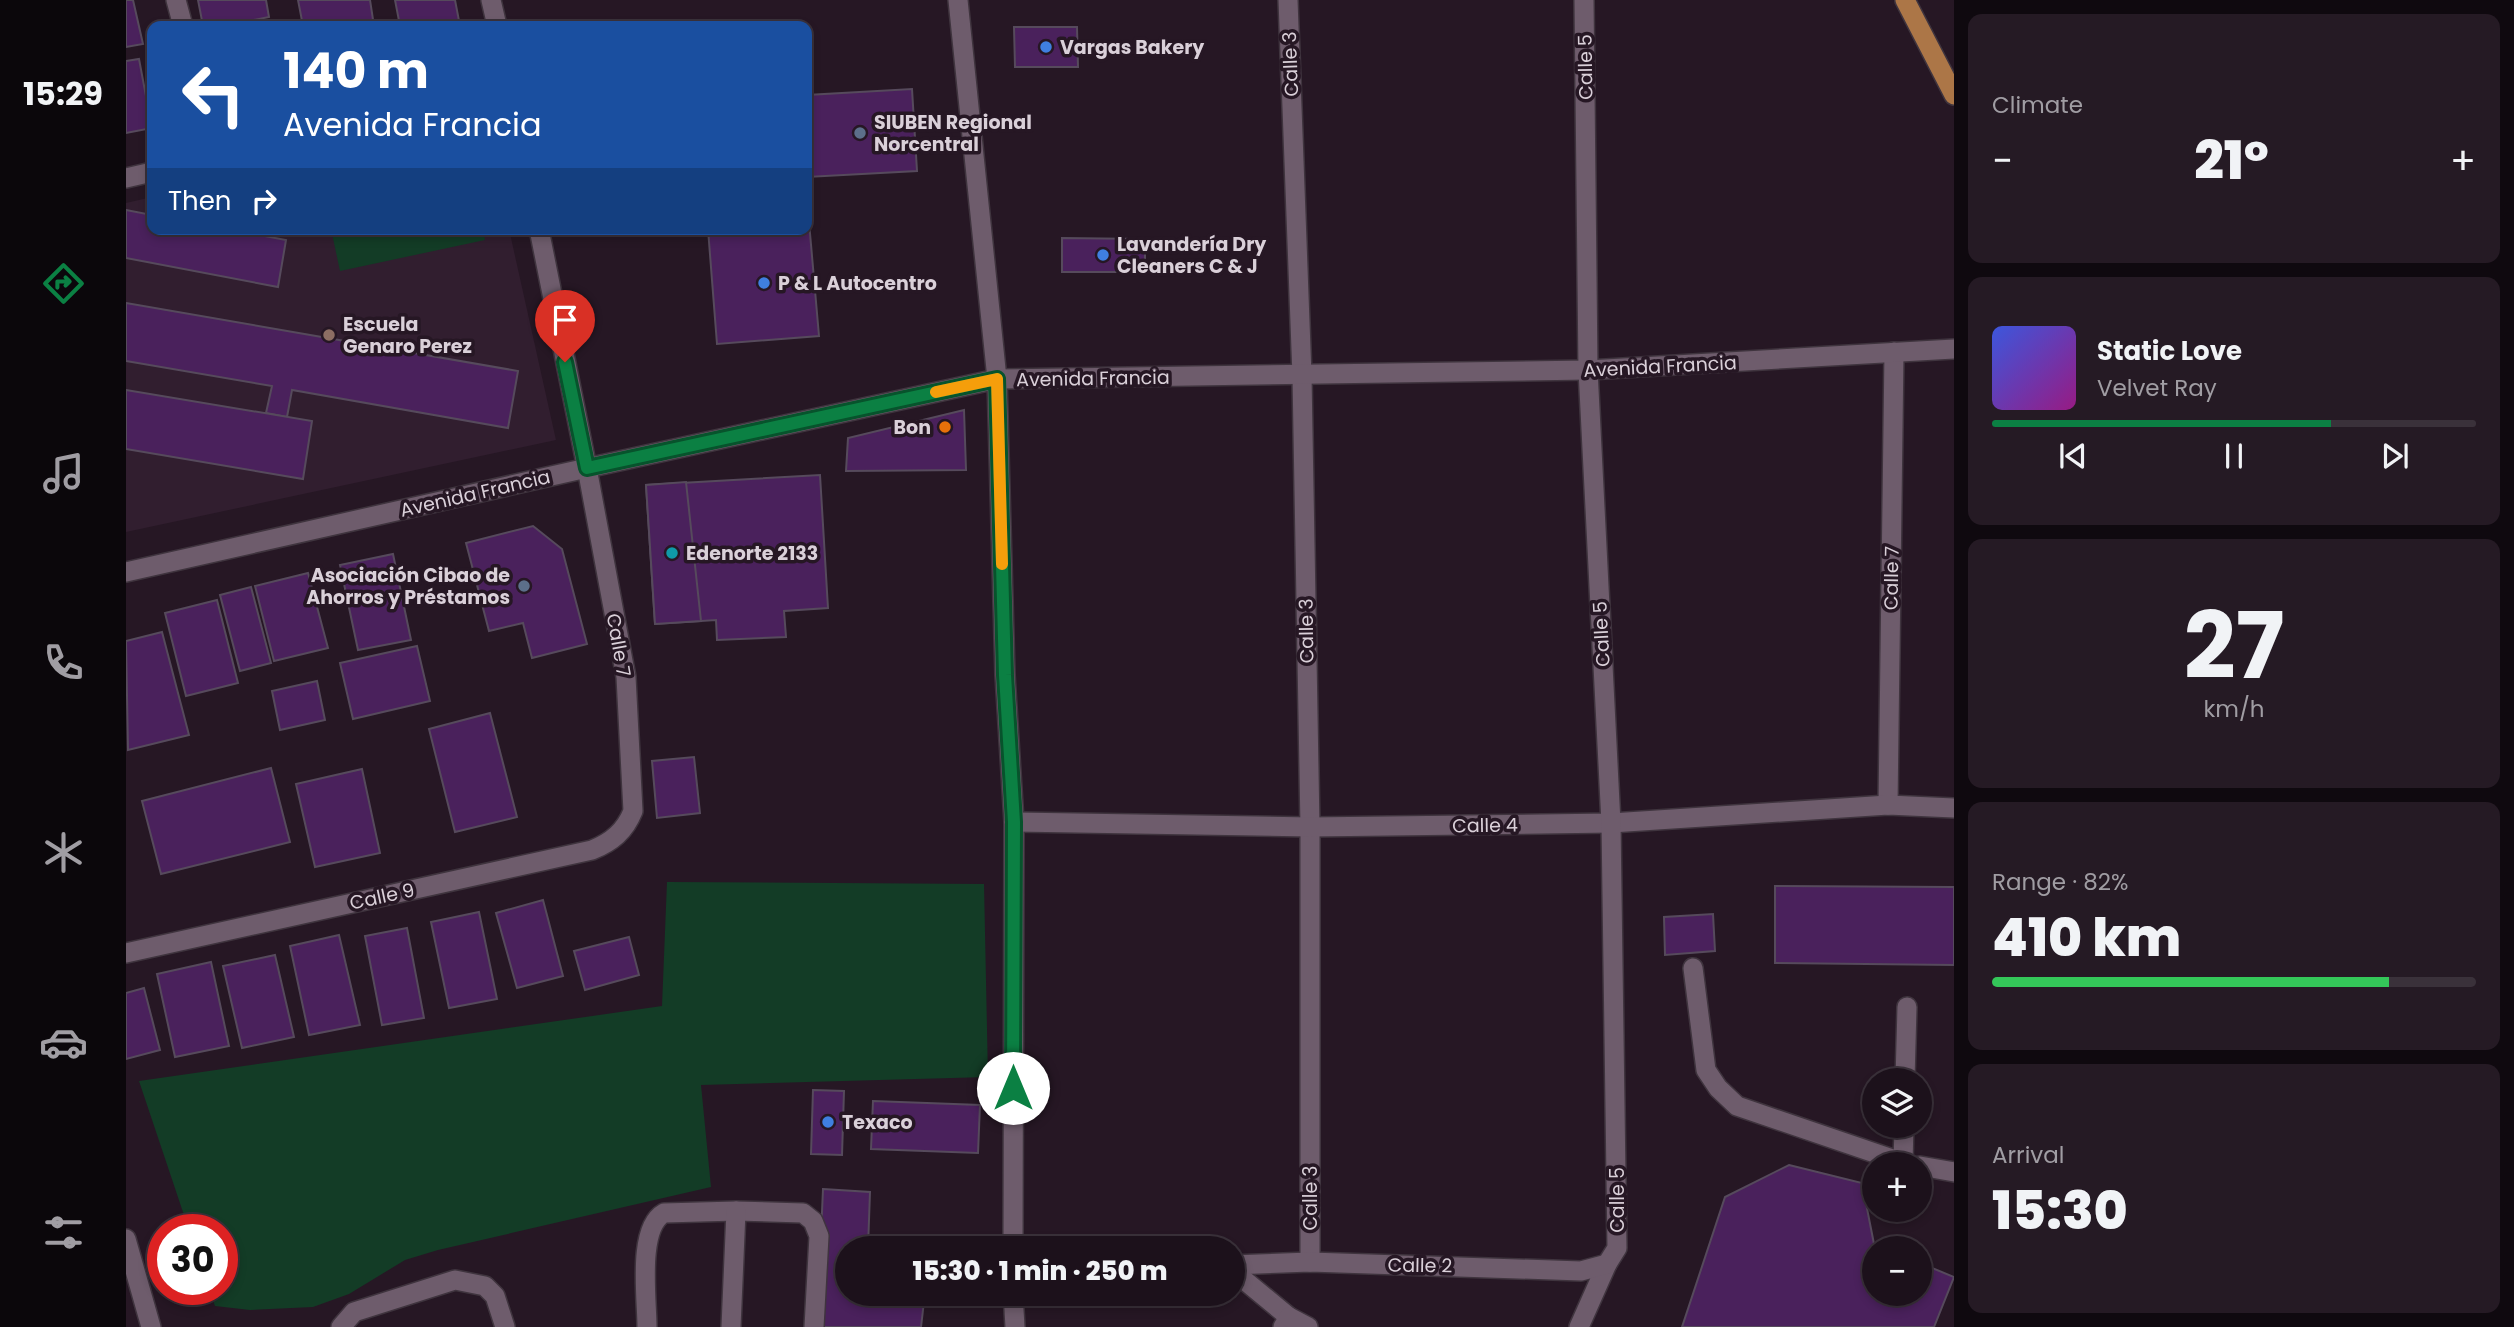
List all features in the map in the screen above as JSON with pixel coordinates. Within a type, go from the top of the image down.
[{"type":"main road","points":[[1905,0],[1954,95]]},
{"type":"street","points":[[176,0],[182,21]]},
{"type":"street","points":[[491,0],[495,21]]},
{"type":"street","points":[[958,0],[997,379],[1005,675],[1014,822],[1013,1236]]},
{"type":"street","name":"Calle 3","points":[[1288,0],[1302,376],[1310,827],[1310,1262]]},
{"type":"street","name":"Calle 5","points":[[1579,1327],[1617,1248],[1618,1229],[1611,823],[1588,370],[1584,0]]},
{"type":"street","points":[[126,178],[147,173]]},
{"type":"street","points":[[539,235],[587,468]]},
{"type":"street","name":"Avenida Francia","points":[[126,572],[997,379],[1588,370],[1954,349]]},
{"type":"street","name":"Calle 7","points":[[1888,805],[1894,352]]},
{"type":"street","name":"Calle 7","points":[[587,468],[625,677],[633,811],[629,823]]},
{"type":"street","name":"Calle 4","points":[[1014,822],[1310,827],[1611,823],[1888,805],[1954,808]]},
{"type":"street","name":"Calle 9","points":[[126,953],[592,850],[611,843],[629,823]]},
{"type":"street","points":[[1693,968],[1706,1070],[1718,1088],[1737,1106],[1873,1152]]},
{"type":"street","points":[[1905,1068],[1907,1006]]},
{"type":"street","points":[[1932,1168],[1954,1172]]},
{"type":"street","points":[[647,1327],[647,1239],[657,1217],[664,1213],[736,1211],[803,1213],[813,1221],[819,1236],[814,1327]]},
{"type":"street","points":[[731,1327],[736,1211]]},
{"type":"street","points":[[126,1239],[151,1327]]},
{"type":"street","name":"Calle 2","points":[[1245,1267],[1310,1262],[1581,1271],[1607,1264]]},
{"type":"street","points":[[341,1327],[354,1312],[455,1280],[485,1286],[495,1296],[505,1327]]},
{"type":"street","points":[[1245,1281],[1286,1322],[1308,1327]]},
{"type":"street","points":[[1014,1306],[1015,1327]]},
{"type":"shaded area","name":"Escuela Genaro Perez","points":[[147,198],[147,235],[510,235],[556,440],[126,532],[126,203]]},
{"type":"green space","points":[[332,235],[484,235],[485,240],[340,271]]},
{"type":"green space","points":[[667,882],[984,884],[988,1077],[701,1085],[711,1187],[438,1250],[405,1260],[349,1294],[313,1307],[250,1310],[215,1306],[238,1305],[238,1214],[184,1214],[139,1081],[662,1006]]},
{"type":"building","points":[[126,0],[133,0],[143,44],[126,47]]},
{"type":"building","points":[[198,0],[266,0],[269,17],[249,21],[202,21]]},
{"type":"building","points":[[298,0],[370,0],[373,21],[302,21]]},
{"type":"building","points":[[395,0],[455,0],[459,21],[399,21]]},
{"type":"building","name":"Vargas Bakery","points":[[1014,27],[1077,27],[1078,67],[1015,67]]},
{"type":"building","points":[[139,59],[147,101],[147,129],[126,133],[126,61]]},
{"type":"building","name":"SIUBEN Regional Norcentral","points":[[912,89],[917,171],[812,177],[812,95]]},
{"type":"building","points":[[126,210],[147,214],[147,235],[260,235],[286,240],[278,287],[126,258]]},
{"type":"building","name":"P & L Autocentro","points":[[708,235],[810,235],[819,336],[717,344]]},
{"type":"building","name":"Lavandería Dry Cleaners C & J","points":[[1062,238],[1145,239],[1145,272],[1062,272]]},
{"type":"building","points":[[126,303],[518,371],[508,428],[292,390],[287,417],[266,413],[272,386],[126,361]]},
{"type":"building","points":[[126,390],[312,421],[303,479],[126,449]]},
{"type":"building","points":[[964,410],[966,470],[846,471],[848,438]]},
{"type":"building","points":[[820,475],[828,608],[784,611],[786,637],[717,640],[716,620],[655,624],[646,485]]},
{"type":"building","name":"Edenorte 2133","points":[[686,482],[701,621],[655,624],[646,485]]},
{"type":"building","name":"Asociación Cibao de Ahorros y Préstamos","points":[[533,526],[562,549],[587,644],[532,658],[523,623],[489,631],[466,543]]},
{"type":"building","points":[[393,554],[411,640],[358,650],[340,565]]},
{"type":"building","points":[[308,573],[328,648],[274,661],[255,586]]},
{"type":"building","points":[[251,587],[271,663],[240,671],[220,595]]},
{"type":"building","points":[[217,600],[238,683],[186,696],[165,613]]},
{"type":"building","points":[[162,632],[189,735],[128,750],[126,641]]},
{"type":"building","points":[[417,646],[430,701],[353,719],[340,663]]},
{"type":"building","points":[[317,681],[325,720],[280,730],[272,691]]},
{"type":"building","points":[[490,713],[517,817],[455,832],[429,729]]},
{"type":"building","points":[[694,757],[700,813],[657,818],[652,761]]},
{"type":"building","points":[[271,768],[290,842],[161,874],[142,801]]},
{"type":"building","points":[[362,769],[380,853],[315,867],[296,784]]},
{"type":"building","points":[[1775,886],[1954,887],[1954,965],[1775,963]]},
{"type":"building","points":[[543,900],[563,976],[517,988],[496,913]]},
{"type":"building","points":[[479,912],[497,999],[449,1008],[431,922]]},
{"type":"building","points":[[1713,914],[1715,951],[1665,955],[1664,917]]},
{"type":"building","points":[[407,928],[424,1018],[382,1025],[365,936]]},
{"type":"building","points":[[339,935],[360,1025],[309,1035],[290,946]]},
{"type":"building","points":[[629,937],[639,975],[585,990],[574,951]]},
{"type":"building","points":[[275,955],[294,1037],[242,1048],[223,966]]},
{"type":"building","points":[[211,962],[229,1046],[175,1057],[157,974]]},
{"type":"building","points":[[144,988],[160,1050],[126,1059],[126,993]]},
{"type":"building","name":"Texaco","points":[[813,1090],[844,1091],[842,1155],[811,1154]]},
{"type":"building","points":[[873,1101],[980,1105],[978,1153],[871,1149]]},
{"type":"building","points":[[1789,1165],[1862,1183],[1862,1222],[1870,1222],[1872,1236],[1862,1236],[1862,1306],[1932,1306],[1932,1268],[1954,1277],[1934,1327],[1682,1327],[1725,1197]]},
{"type":"building","points":[[823,1189],[870,1192],[868,1236],[835,1236],[835,1306],[923,1306],[921,1327],[817,1327]]},
{"type":"slow traffic","points":[[936,392],[997,379],[1002,564]]},
{"type":"place","name":"Vargas Bakery","points":[[1046,47]]},
{"type":"place","name":"SIUBEN Regional Norcentral","points":[[860,133]]},
{"type":"place","name":"Lavandería Dry Cleaners C & J","points":[[1103,255]]},
{"type":"place","name":"P & L Autocentro","points":[[764,283]]},
{"type":"place","name":"Escuela Genaro Perez","points":[[329,335]]},
{"type":"place","name":"Bon","points":[[945,427]]},
{"type":"place","name":"Edenorte 2133","points":[[672,553]]},
{"type":"place","name":"Asociación Cibao de Ahorros y Préstamos","points":[[524,586]]},
{"type":"place","name":"Texaco","points":[[828,1122]]},
{"type":"route","points":[[565,362],[587,468],[997,379],[1005,675],[1014,822],[1013,1088]]}]
